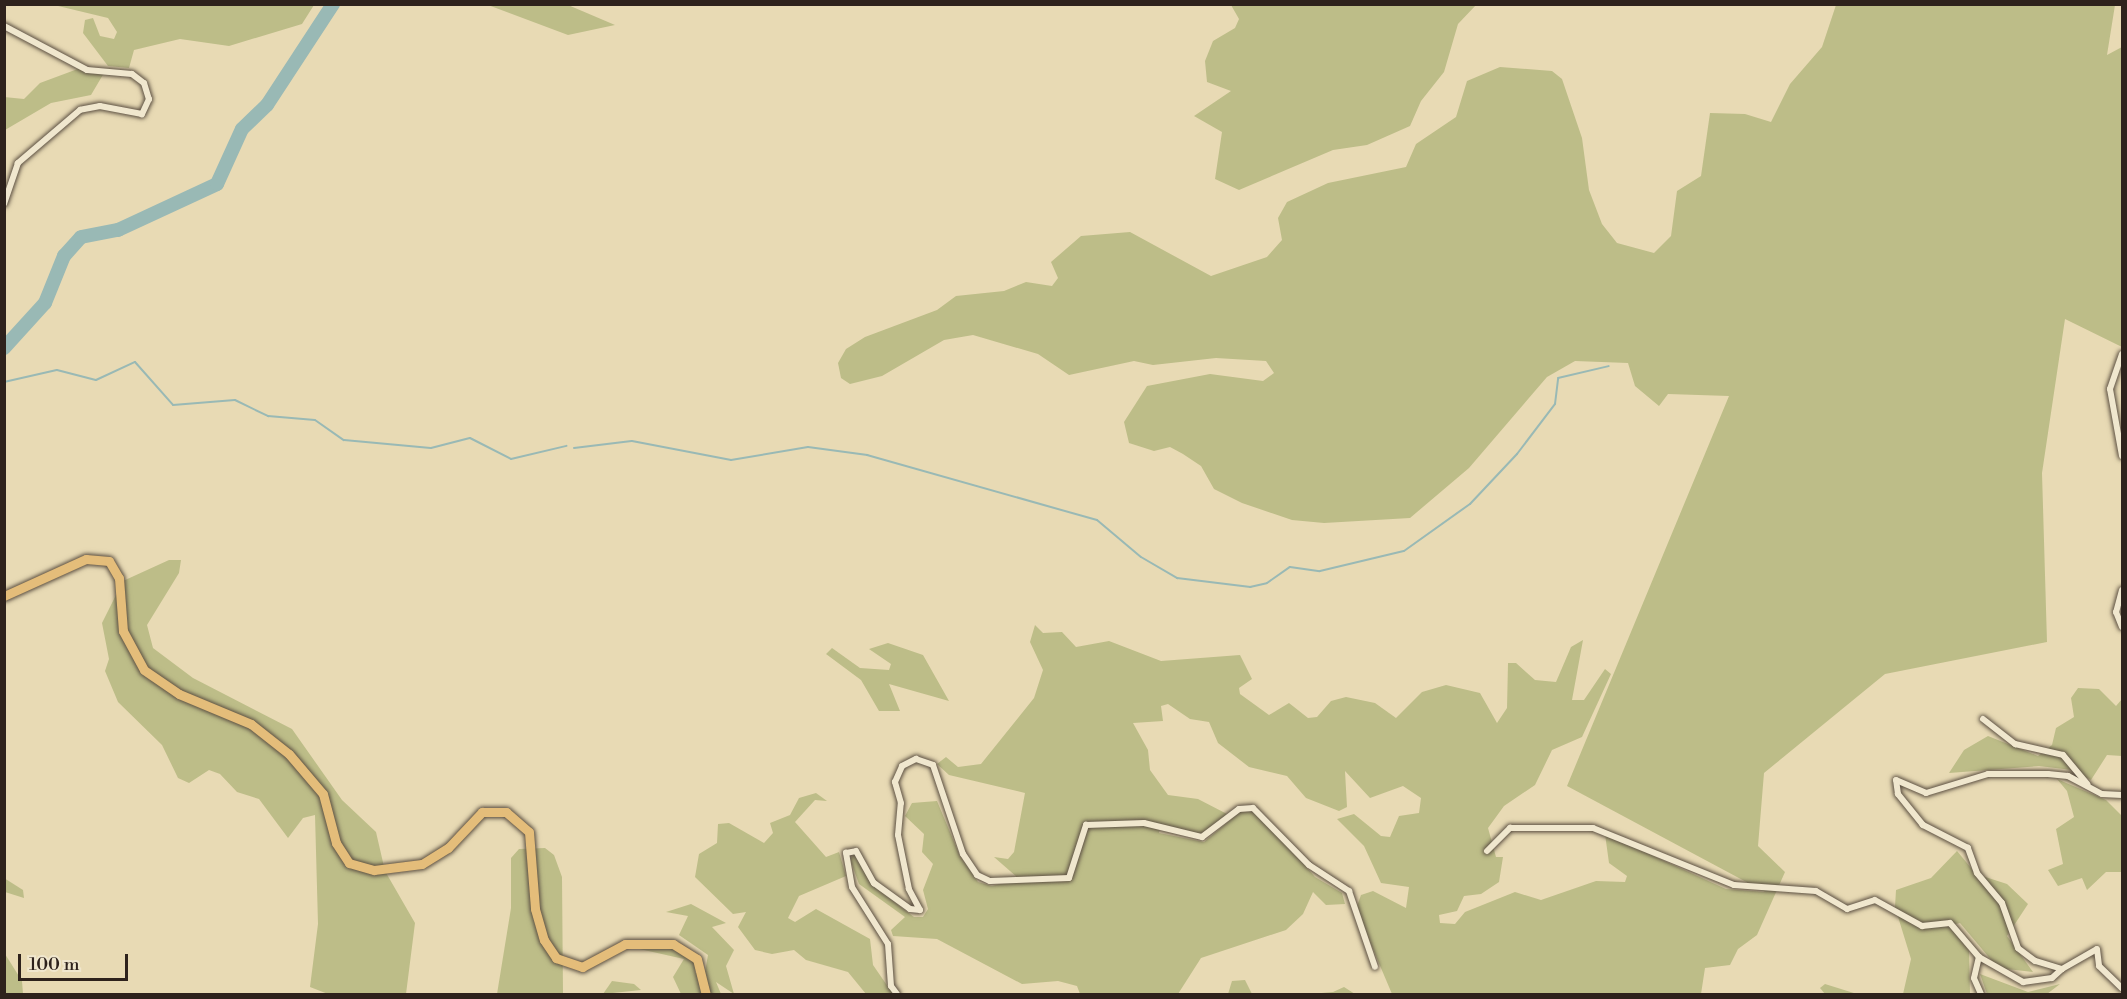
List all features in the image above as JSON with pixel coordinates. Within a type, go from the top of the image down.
[{"type":"highway","points":[[4,596],[86,559],[110,561],[119,578],[123,631],[144,670],[179,694],[251,724],[289,754],[323,794],[336,843],[349,863],[374,870],[422,864],[448,848],[483,812],[506,812],[529,832],[539,925],[556,958],[582,967],[629,943],[674,944],[697,958],[706,994]]},
{"type":"street","points":[[4,26],[87,70],[132,74],[144,83],[149,99],[142,114],[100,106],[80,110],[18,163],[4,204]]},
{"type":"street","points":[[2122,354],[2110,389],[2122,456]]},
{"type":"street","points":[[2122,591],[2116,612],[2122,627]]},
{"type":"street","points":[[1983,719],[2014,744],[2063,755],[2089,787]]},
{"type":"street","points":[[897,994],[891,986],[888,944],[852,887],[846,853],[856,851],[874,883],[910,909],[920,910],[909,889],[898,835],[902,809],[896,782],[903,766],[916,759],[933,765],[963,854],[977,875],[990,881],[1016,876],[1068,879],[1080,857],[1086,825],[1144,823],[1202,837],[1239,809],[1253,808],[1309,865],[1349,891],[1375,967]]},
{"type":"street","points":[[2062,969],[2035,961],[2018,948],[2002,903],[1977,873],[1968,848],[1923,825],[1895,784],[1900,779],[1926,793],[1988,774],[2029,773],[2063,775],[2089,787],[2122,795]]},
{"type":"street","points":[[1487,851],[1510,828],[1593,828],[1734,885],[1816,891],[1847,909],[1875,900],[1922,926],[1950,923],[1978,957],[2023,982],[2052,978],[2062,969],[2097,949],[2099,966],[2122,988]]},
{"type":"street","points":[[1978,957],[1974,978],[1981,994]]},
{"type":"green space","points":[[54,5],[314,5],[302,24],[229,46],[180,39],[134,50],[129,68],[108,66],[83,33],[85,20],[93,18],[100,36],[114,39],[117,32],[108,18]]},
{"type":"green space","points":[[488,5],[568,5],[615,25],[568,35]]},
{"type":"green space","points":[[1231,5],[1476,5],[1458,24],[1444,72],[1421,101],[1410,126],[1367,145],[1333,150],[1239,190],[1215,179],[1222,132],[1194,116],[1231,91],[1207,82],[1205,61],[1213,41],[1235,28],[1239,19]]},
{"type":"green space","points":[[1836,5],[2115,5],[2107,55],[2122,47],[2122,347],[2065,319],[2042,473],[2047,642],[1885,674],[1764,773],[1758,846],[1785,872],[1757,935],[1738,949],[1730,965],[1705,968],[1701,994],[1392,994],[1356,909],[1361,895],[1373,891],[1406,908],[1409,887],[1381,883],[1364,846],[1337,819],[1354,814],[1381,836],[1390,837],[1399,816],[1419,813],[1421,798],[1403,786],[1370,798],[1345,771],[1347,807],[1339,811],[1306,798],[1287,776],[1249,767],[1218,743],[1209,722],[1190,719],[1168,704],[1161,706],[1163,721],[1133,723],[1148,750],[1150,770],[1168,795],[1198,799],[1227,814],[1204,834],[1160,828],[1159,833],[1204,842],[1241,811],[1250,810],[1262,816],[1315,877],[1342,893],[1345,904],[1326,905],[1313,892],[1303,914],[1286,930],[1201,958],[1178,994],[1080,994],[1077,986],[1058,981],[1022,984],[937,939],[893,936],[891,930],[905,917],[859,884],[850,859],[854,855],[872,885],[914,917],[923,917],[928,909],[923,890],[933,864],[922,852],[924,834],[905,816],[912,803],[937,801],[960,856],[978,882],[992,886],[1019,879],[994,857],[1008,859],[1014,852],[1025,793],[949,775],[937,764],[946,757],[958,767],[981,764],[1034,698],[1043,670],[1030,642],[1035,625],[1043,633],[1062,632],[1076,647],[1109,641],[1161,661],[1240,655],[1252,679],[1239,688],[1240,694],[1269,715],[1289,703],[1308,718],[1317,717],[1331,701],[1346,697],[1375,703],[1396,718],[1422,692],[1446,685],[1480,693],[1497,723],[1507,708],[1508,663],[1516,663],[1535,680],[1556,682],[1571,647],[1583,640],[1572,700],[1584,700],[1605,669],[1611,674],[1582,737],[1552,750],[1535,785],[1504,806],[1488,828],[1496,857],[1503,857],[1499,882],[1481,894],[1464,896],[1457,911],[1439,915],[1440,923],[1455,924],[1465,912],[1515,892],[1541,900],[1596,881],[1625,882],[1627,876],[1609,863],[1605,834],[1726,889],[1765,892],[1567,786],[1729,396],[1668,394],[1659,406],[1635,386],[1628,363],[1575,361],[1547,377],[1469,468],[1410,518],[1324,523],[1292,520],[1242,503],[1214,489],[1201,466],[1170,447],[1154,451],[1129,443],[1124,422],[1147,386],[1210,374],[1263,381],[1274,373],[1266,361],[1216,358],[1153,365],[1134,361],[1069,375],[1038,354],[973,335],[944,340],[882,376],[850,384],[841,378],[838,363],[846,349],[865,337],[937,310],[956,296],[1004,291],[1026,282],[1052,286],[1058,278],[1051,262],[1081,236],[1130,232],[1211,276],[1267,257],[1282,240],[1278,218],[1287,202],[1328,183],[1406,167],[1416,144],[1456,117],[1467,81],[1500,67],[1552,71],[1562,79],[1582,138],[1589,190],[1602,224],[1617,243],[1654,253],[1671,236],[1677,191],[1701,176],[1710,113],[1745,114],[1771,122],[1790,84],[1822,47]]},
{"type":"green space","points":[[83,67],[104,73],[91,95],[51,103],[5,130],[4,97],[24,99],[40,83]]},
{"type":"green space","points":[[169,560],[181,560],[179,573],[147,625],[153,648],[193,678],[292,729],[342,800],[376,832],[385,871],[415,923],[406,994],[328,994],[310,987],[318,924],[315,815],[303,818],[288,838],[259,799],[237,792],[220,774],[209,770],[189,783],[178,778],[162,745],[118,702],[105,671],[109,659],[102,623],[123,581]]},
{"type":"green space","points":[[888,643],[923,655],[949,701],[889,684],[900,711],[879,711],[861,680],[826,654],[832,648],[860,668],[889,670],[891,664],[869,649]]},
{"type":"green space","points":[[2078,688],[2099,689],[2116,706],[2122,699],[2122,756],[2107,755],[2091,780],[2072,770],[2039,766],[1949,773],[1964,750],[1988,736],[2038,756],[2052,745],[2056,728],[2074,717],[2071,698]]},
{"type":"green space","points":[[2057,779],[2106,800],[2122,816],[2122,872],[2106,872],[2087,890],[2082,878],[2058,886],[2048,870],[2063,864],[2056,829],[2074,817],[2067,791]]},
{"type":"green space","points":[[816,793],[827,801],[815,800],[795,822],[826,857],[839,852],[846,876],[799,896],[788,918],[795,922],[816,909],[870,939],[873,965],[893,994],[866,994],[848,972],[806,960],[794,950],[772,954],[755,950],[738,927],[746,912],[733,914],[695,877],[699,854],[717,843],[718,824],[729,823],[764,843],[773,833],[770,823],[790,815],[799,798]]},
{"type":"green space","points":[[545,848],[554,855],[562,877],[563,994],[497,994],[511,908],[511,858],[519,849]]},
{"type":"green space","points":[[1957,851],[1976,874],[2007,884],[2028,904],[2007,936],[2033,972],[1998,968],[1960,923],[1952,925],[1969,951],[1970,994],[1903,994],[1911,959],[1895,907],[1896,890],[1931,878]]},
{"type":"green space","points":[[4,878],[23,890],[24,898],[5,892]]},
{"type":"green space","points":[[691,904],[726,923],[712,927],[734,950],[726,966],[734,994],[716,982],[721,994],[681,994],[673,977],[684,959],[635,948],[676,946],[695,958],[695,973],[705,972],[708,955],[679,935],[688,916],[666,912]]},
{"type":"green space","points":[[5,954],[22,981],[23,994],[5,994]]},
{"type":"green space","points":[[1980,974],[2028,992],[2060,984],[2047,994],[1987,994]]},
{"type":"green space","points":[[1245,980],[1252,994],[1228,994],[1232,981]]},
{"type":"green space","points":[[612,981],[634,984],[641,990],[603,994]]},
{"type":"green space","points":[[1825,984],[1857,994],[1825,994],[1820,988]]},
{"type":"green space","points":[[1344,987],[1355,994],[1310,994],[1333,992]]},
{"type":"waterway","points":[[4,348],[45,303],[64,256],[81,237],[118,230],[217,184],[242,129],[267,105],[333,4]]},
{"type":"waterway","points":[[4,382],[57,370],[96,380],[135,362],[173,405],[235,400],[268,416],[315,420],[344,440],[431,448],[470,438],[511,459],[566,446]]},
{"type":"waterway","points":[[574,448],[632,441],[731,460],[808,447],[867,455],[1097,520],[1141,557],[1177,578],[1250,587],[1267,583],[1290,567],[1320,571],[1404,551],[1470,504],[1517,454],[1555,404],[1558,378],[1609,366]]}]
